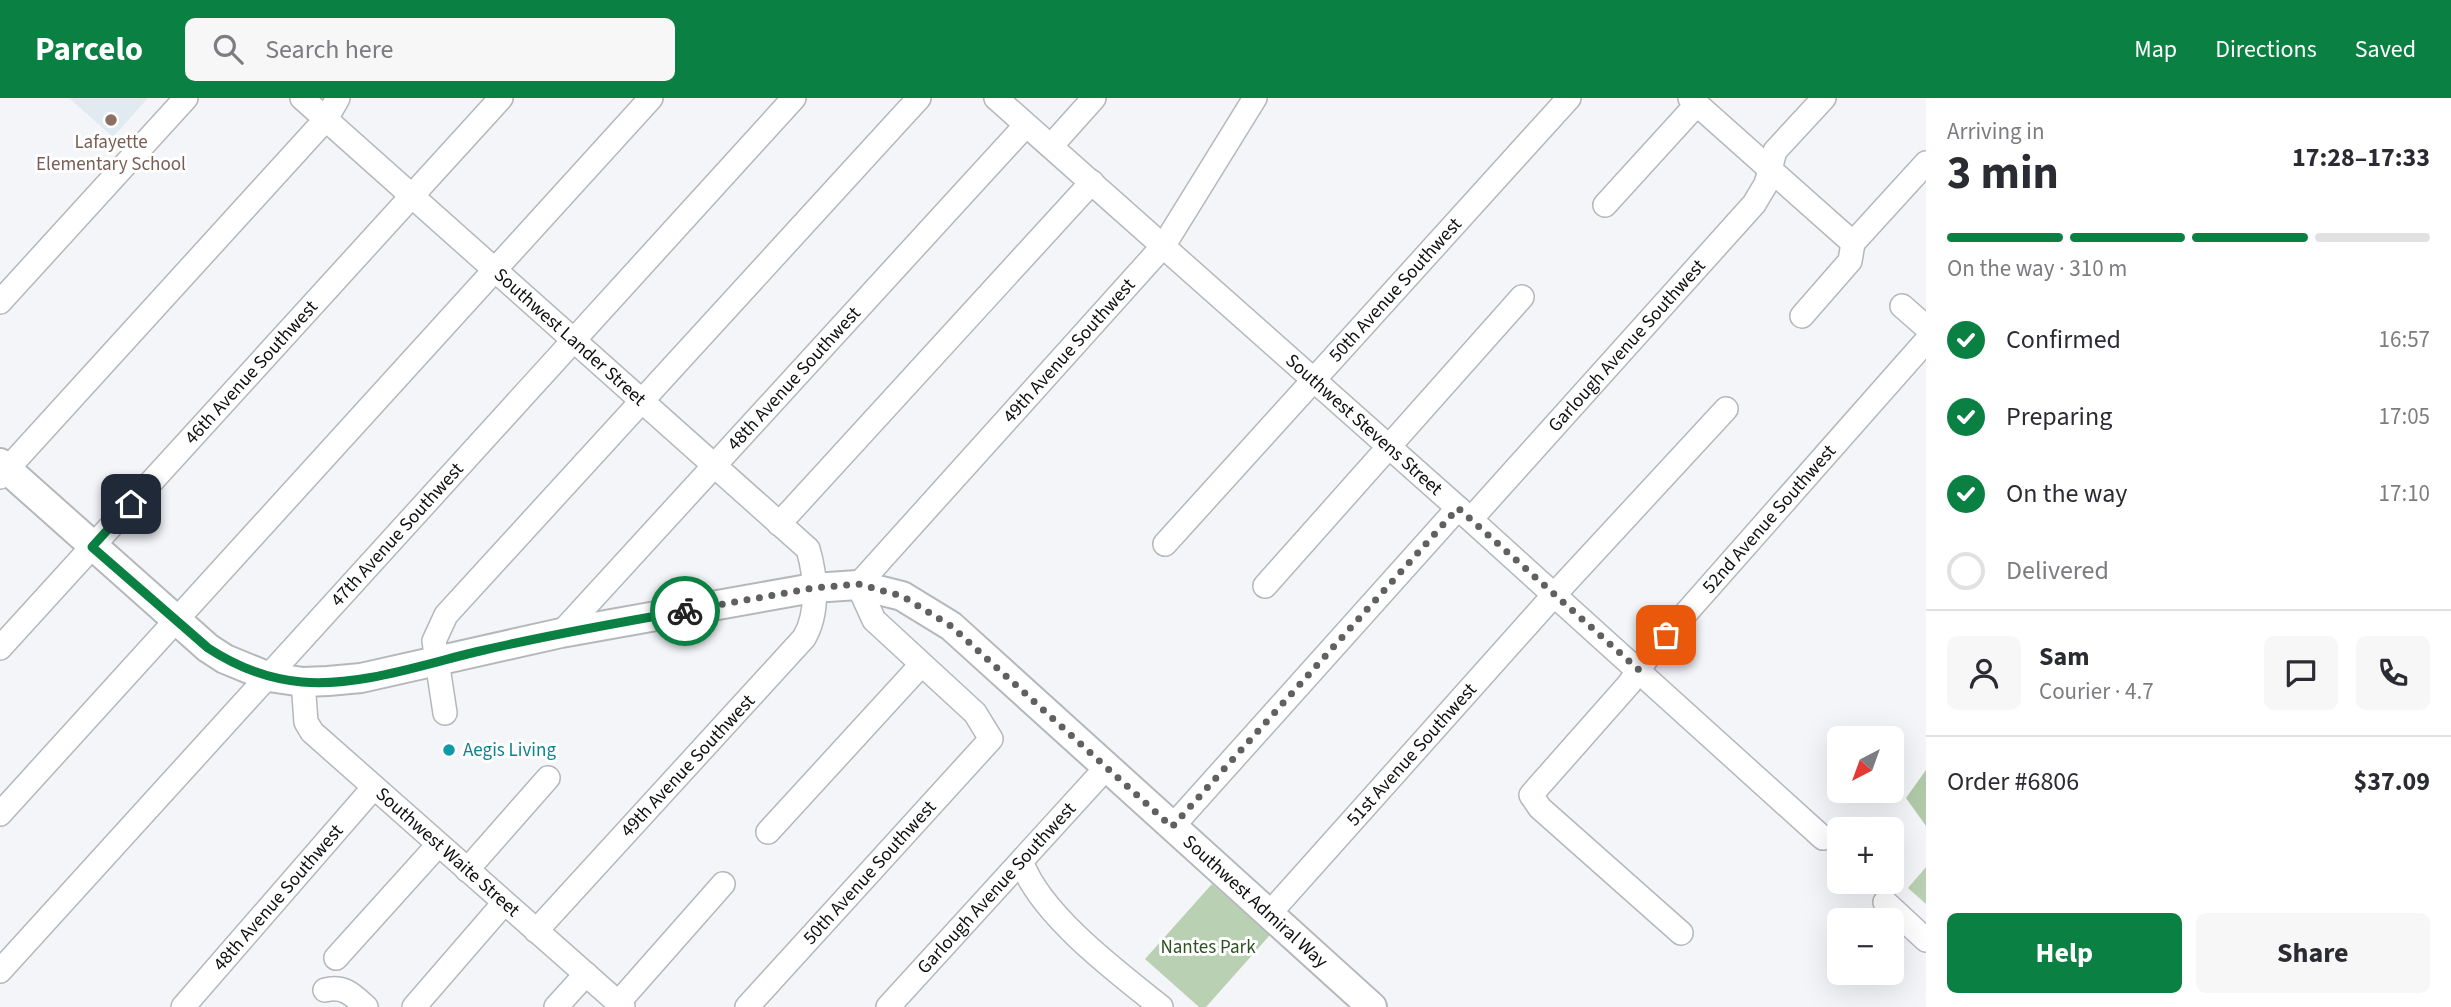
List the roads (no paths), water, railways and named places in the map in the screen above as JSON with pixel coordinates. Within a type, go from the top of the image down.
[{"type":"main road","name":"Southwest Admiral Way","points":[[3,470],[175,621],[225,659],[269,677],[303,682],[361,678],[561,633],[813,588],[858,584],[902,596],[951,626],[1372,1007]]},
{"type":"street","points":[[0,302],[186,98]]},
{"type":"street","name":"Southwest Lander Street","points":[[302,98],[807,549],[813,588]]},
{"type":"street","points":[[3,470],[326,119],[338,98]]},
{"type":"street","name":"46th Avenue Southwest","points":[[0,648],[501,98]]},
{"type":"street","points":[[0,814],[651,98]]},
{"type":"street","name":"47th Avenue Southwest","points":[[0,971],[794,98]]},
{"type":"street","points":[[445,713],[434,641],[446,615],[919,98]]},
{"type":"street","name":"Southwest Stevens Street","points":[[996,98],[1464,513],[1823,838]]},
{"type":"street","points":[[1051,146],[1094,98]]},
{"type":"street","name":"49th Avenue Southwest","points":[[858,584],[1164,245],[1255,98]]},
{"type":"street","name":"50th Avenue Southwest","points":[[1165,544],[1569,98]]},
{"type":"street","name":"Garlough Avenue Southwest","points":[[1172,827],[1754,204],[1766,184],[1774,151],[1824,98]]},
{"type":"street","points":[[1605,205],[1693,101],[1853,243]]},
{"type":"street","name":"48th Avenue Southwest","points":[[561,633],[1026,125]]},
{"type":"street","points":[[1802,316],[1850,261],[1853,243],[1926,163]]},
{"type":"street","points":[[779,524],[1092,182]]},
{"type":"street","points":[[1265,586],[1522,297]]},
{"type":"street","points":[[1902,306],[1926,327]]},
{"type":"street","name":"52nd Avenue Southwest","points":[[1681,933],[1540,808],[1531,795],[1649,655],[1926,341]]},
{"type":"street","name":"51st Avenue Southwest","points":[[1269,915],[1554,596],[1726,409]]},
{"type":"street","points":[[768,832],[921,665],[874,620],[858,584]]},
{"type":"street","name":"49th Avenue Southwest","points":[[536,931],[804,638],[813,614],[813,588]]},
{"type":"street","name":"50th Avenue Southwest","points":[[747,1007],[991,737],[975,713],[921,665]]},
{"type":"street","name":"Southwest Waite Street","points":[[303,682],[306,722],[312,732],[621,1005]]},
{"type":"street","name":"Garlough Avenue Southwest","points":[[894,1005],[1106,768]]},
{"type":"street","points":[[336,958],[481,837],[538,780]]},
{"type":"street","name":"48th Avenue Southwest","points":[[183,1007],[374,787]]},
{"type":"street","points":[[1022,863],[1035,889],[1056,915],[1161,1007]]},
{"type":"street","points":[[621,1005],[723,884]]},
{"type":"street","points":[[1885,902],[1926,940]]},
{"type":"street","points":[[414,1007],[504,903]]},
{"type":"street","points":[[556,1007],[586,974]]},
{"type":"street","points":[[325,990],[341,988],[349,991],[366,1007]]},
{"type":"place","name":"Lafayette Elementary School","points":[[111,120]]},
{"type":"place","name":"Aegis Living","points":[[449,750]]},
{"type":"park label","name":"Nantes Park","points":[[1208,947]]}]
